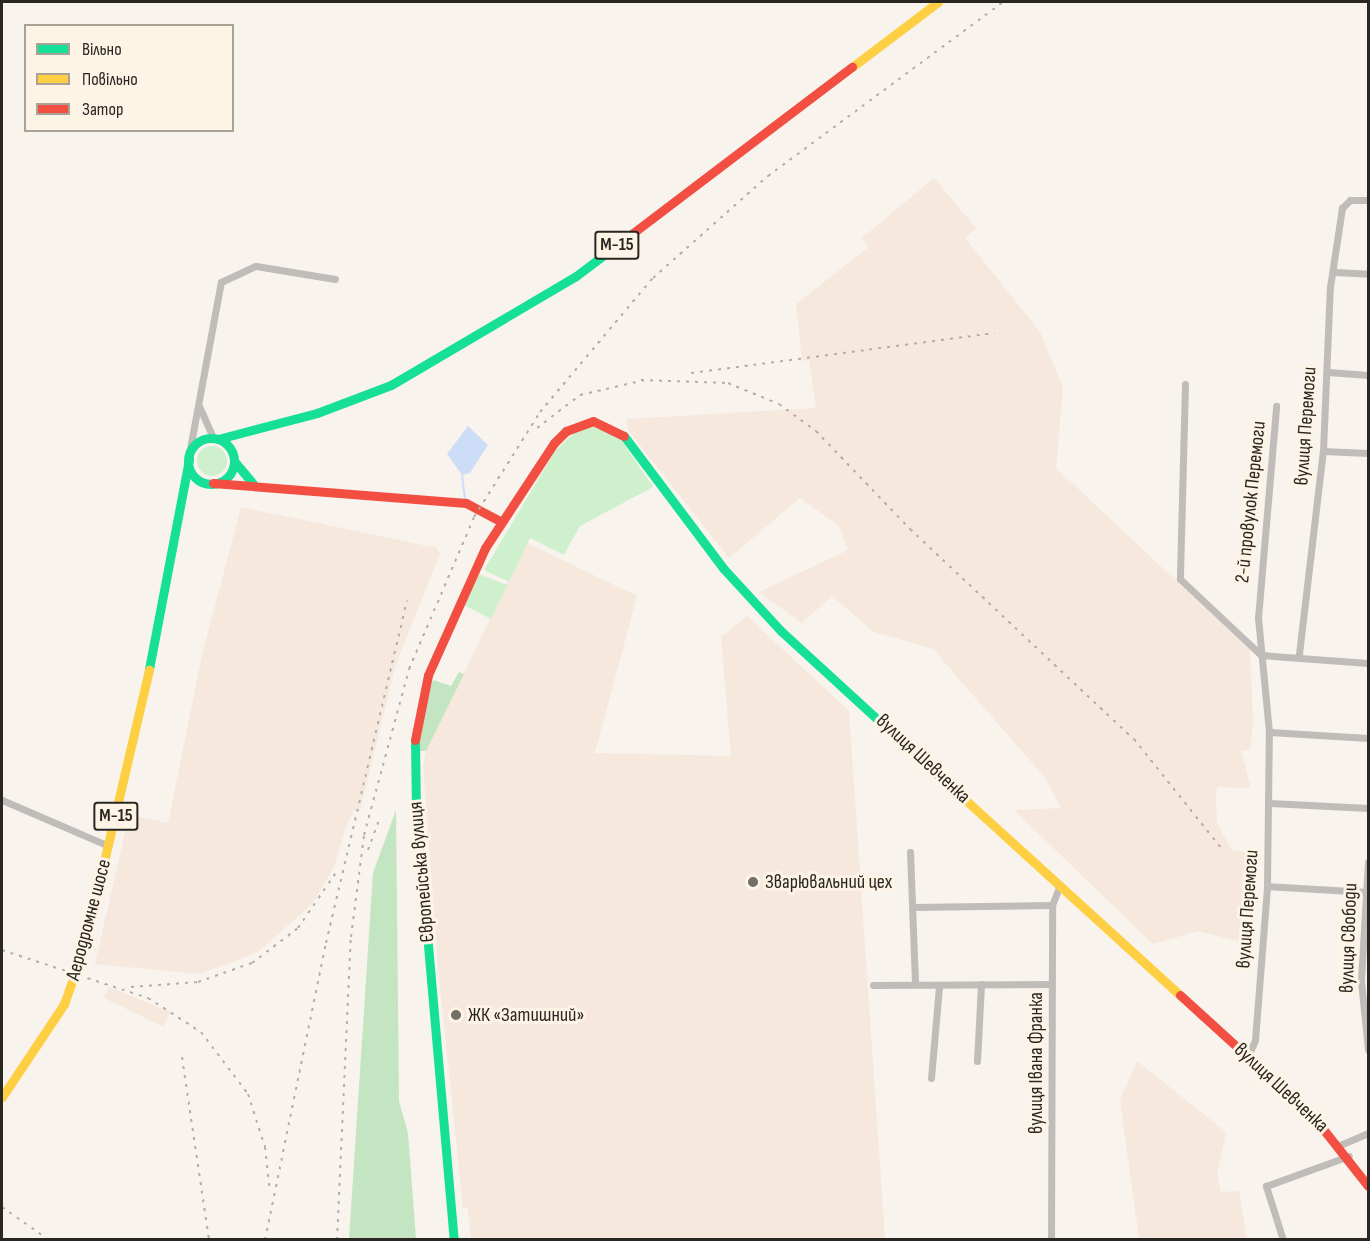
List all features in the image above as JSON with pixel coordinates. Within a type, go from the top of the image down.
[{"type":"main road","name":"М-15","points":[[189,457],[200,441],[261,430],[391,385],[576,276],[938,2]]},
{"type":"main road","name":"вулиця Шевченка","points":[[501,522],[566,431],[593,421],[612,426],[754,604],[1059,888],[1248,1056],[1340,1144],[1368,1186]]},
{"type":"main road","name":"М-15","points":[[211,483],[226,478],[242,443],[261,430]]},
{"type":"main road","points":[[215,439],[234,460],[242,476],[264,488]]},
{"type":"main road","points":[[189,457],[194,475],[211,483],[466,503],[501,522]]},
{"type":"main road","name":"Аеродромне шосе","points":[[2,1097],[72,987],[109,846],[181,516],[189,457]]},
{"type":"main road","name":"Аеродромне шосе","points":[[181,516],[190,495],[211,483]]},
{"type":"main road","name":"Європейська вулиця","points":[[454,1239],[413,740],[428,675],[458,602],[501,522]]},
{"type":"street","name":"вулиця Перемоги","points":[[1299,654],[1323,451],[1321,420],[1328,372],[1335,272],[1347,202],[1368,200]]},
{"type":"street","name":"Аеродромне шосе","points":[[189,457],[221,282],[256,266],[334,279]]},
{"type":"street","points":[[1335,272],[1368,274]]},
{"type":"street","points":[[1328,372],[1368,375]]},
{"type":"street","points":[[1185,384],[1180,579],[1261,656],[1299,654],[1368,663]]},
{"type":"street","points":[[198,398],[215,439]]},
{"type":"street","name":"2-й провулок Перемоги","points":[[1261,656],[1259,563],[1276,406]]},
{"type":"street","points":[[1323,451],[1368,453]]},
{"type":"street","name":"вулиця Перемоги","points":[[1248,1056],[1255,1041],[1268,886],[1269,732],[1261,656]]},
{"type":"street","points":[[1269,732],[1368,738]]},
{"type":"street","points":[[2,800],[109,846]]},
{"type":"street","points":[[1270,803],[1368,808]]},
{"type":"street","points":[[910,852],[914,907],[915,984]]},
{"type":"street","name":"вулиця Свободи","points":[[1368,862],[1361,981],[1368,1050]]},
{"type":"street","points":[[1268,886],[1368,892]]},
{"type":"street","name":"вулиця Івана Франка","points":[[1051,1239],[1052,905],[1059,888]]},
{"type":"street","points":[[914,907],[1052,905]]},
{"type":"street","points":[[977,1061],[981,984]]},
{"type":"street","points":[[873,985],[1052,984]]},
{"type":"street","points":[[931,1078],[939,986]]},
{"type":"street","points":[[1340,1144],[1368,1132]]},
{"type":"street","points":[[1283,1239],[1266,1186],[1349,1155]]},
{"type":"shaded area","points":[[934,178],[976,228],[965,238],[1040,332],[1063,387],[1056,468],[1250,650],[1253,722],[1250,750],[1241,750],[1251,788],[1217,787],[1216,799],[1217,824],[1232,850],[1254,854],[1250,944],[1198,931],[1153,944],[1014,810],[1061,808],[1046,779],[933,649],[874,632],[832,596],[802,623],[759,592],[848,550],[839,526],[800,498],[729,558],[628,430],[627,419],[816,408],[809,360],[802,361],[796,304],[869,247],[862,238]]},
{"type":"shaded area","points":[[241,507],[437,548],[440,554],[396,664],[360,811],[354,810],[346,826],[334,867],[312,904],[258,952],[200,974],[95,964],[129,815],[168,823],[202,655]]},
{"type":"shaded area","points":[[527,543],[637,596],[595,753],[731,756],[721,637],[747,616],[849,711],[885,1239],[471,1239],[468,1208],[463,1208],[438,966],[423,767],[426,751]]},
{"type":"shaded area","points":[[109,987],[170,1012],[164,1027],[104,998]]},
{"type":"shaded area","points":[[1137,1061],[1226,1132],[1217,1174],[1221,1192],[1239,1191],[1247,1239],[1139,1239],[1120,1100]]},
{"type":"green space","points":[[596,425],[619,437],[653,487],[580,526],[564,555],[530,538],[509,582],[484,570],[555,451],[576,431]]},
{"type":"green space","points":[[212,446],[223,450],[227,461],[223,472],[212,476],[201,472],[197,461],[201,450]]},
{"type":"green space","points":[[479,574],[507,585],[491,619],[464,605]]},
{"type":"green space","points":[[459,672],[464,674],[426,751],[420,751],[420,722],[433,680],[451,686]]},
{"type":"green space","points":[[396,810],[399,1101],[408,1133],[416,1239],[349,1239],[373,873]]},
{"type":"water","points":[[468,426],[488,445],[470,473],[462,475],[447,454]]},
{"type":"waterway","points":[[462,475],[465,500]]},
{"type":"railway","points":[[337,1240],[351,937],[364,835],[409,669],[474,517],[540,412],[653,278],[768,176],[1003,2]]},
{"type":"railway","points":[[691,373],[994,333]]},
{"type":"railway","points":[[537,428],[580,395],[649,379]]},
{"type":"railway","points":[[641,380],[728,383],[779,404],[816,431],[910,529],[1134,739],[1221,848]]},
{"type":"railway","points":[[265,1240],[326,943],[407,600]]},
{"type":"railway","points":[[368,850],[379,819]]},
{"type":"railway","points":[[131,987],[198,982],[252,963],[298,928],[337,871]]},
{"type":"railway","points":[[2,950],[148,998],[201,1032],[248,1094],[265,1147],[270,1192]]},
{"type":"railway","points":[[182,1057],[209,1240]]},
{"type":"railway","points":[[2,1207],[49,1240]]},
{"type":"traffic: fast","points":[[218,439],[317,413],[391,385],[576,276],[633,233]]},
{"type":"traffic: fast","points":[[624,436],[723,568],[781,631],[948,784]]},
{"type":"traffic: fast","points":[[211,438],[227,445],[234,461],[227,477],[211,484],[195,477],[188,461],[195,445],[211,438]]},
{"type":"traffic: fast","points":[[149,669],[189,459]]},
{"type":"traffic: fast","points":[[234,461],[255,486]]},
{"type":"traffic: fast","points":[[415,740],[416,808],[454,1240]]},
{"type":"traffic: slow","points":[[852,67],[938,2]]},
{"type":"traffic: slow","points":[[2,1097],[64,1004],[84,947],[149,669]]},
{"type":"traffic: slow","points":[[948,784],[1180,995]]},
{"type":"traffic: jam","points":[[633,233],[852,67]]},
{"type":"traffic: jam","points":[[415,740],[428,675],[485,548],[554,443],[566,431],[593,421],[624,436]]},
{"type":"traffic: jam","points":[[213,483],[466,503],[501,522]]},
{"type":"traffic: jam","points":[[1180,995],[1312,1115],[1368,1186]]},
{"type":"place","name":"Зварювальний цех","points":[[753,882]]},
{"type":"place","name":"ЖК «Затишний»","points":[[456,1015]]}]
